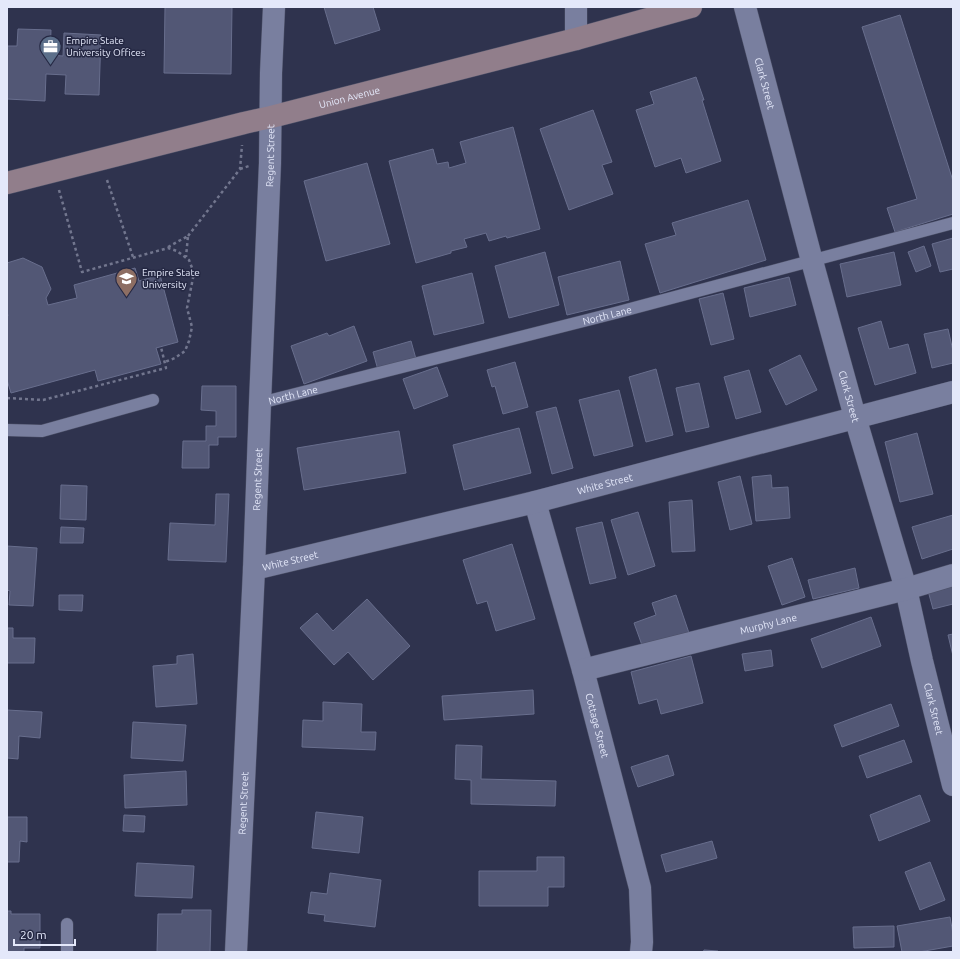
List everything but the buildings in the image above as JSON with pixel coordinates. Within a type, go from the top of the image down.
[{"type":"main road","name":"Union Avenue","points":[[7,183],[576,39],[691,7]]},
{"type":"street","name":"Regent Street","points":[[236,952],[254,569],[274,7]]},
{"type":"street","points":[[576,7],[576,39]]},
{"type":"street","name":"Clark Street","points":[[745,7],[855,417],[906,588],[922,661],[953,785]]},
{"type":"street","name":"White Street","points":[[254,569],[535,502],[953,392]]},
{"type":"street","name":"Cottage Street","points":[[535,502],[583,670],[640,888],[641,952]]},
{"type":"street","name":"Murphy Lane","points":[[583,670],[953,575]]},
{"type":"lane","name":"North Lane","points":[[260,403],[615,313],[953,223]]},
{"type":"lane","points":[[7,430],[42,431],[153,400]]},
{"type":"lane","points":[[66,952],[67,924]]},
{"type":"path","points":[[54,171],[82,272],[168,248],[188,236],[240,169],[244,123]]},
{"type":"path","points":[[101,160],[132,257]]},
{"type":"path","points":[[186,257],[188,236]]},
{"type":"path","points":[[165,362],[175,358],[185,351],[189,342],[192,326],[187,308],[194,273],[190,260],[177,251],[168,248]]},
{"type":"path","points":[[7,398],[44,400],[166,368],[161,347]]},
{"type":"place","name":"Empire State University Offices","points":[[51,66]]},
{"type":"place","name":"Empire State University","points":[[127,298]]}]
